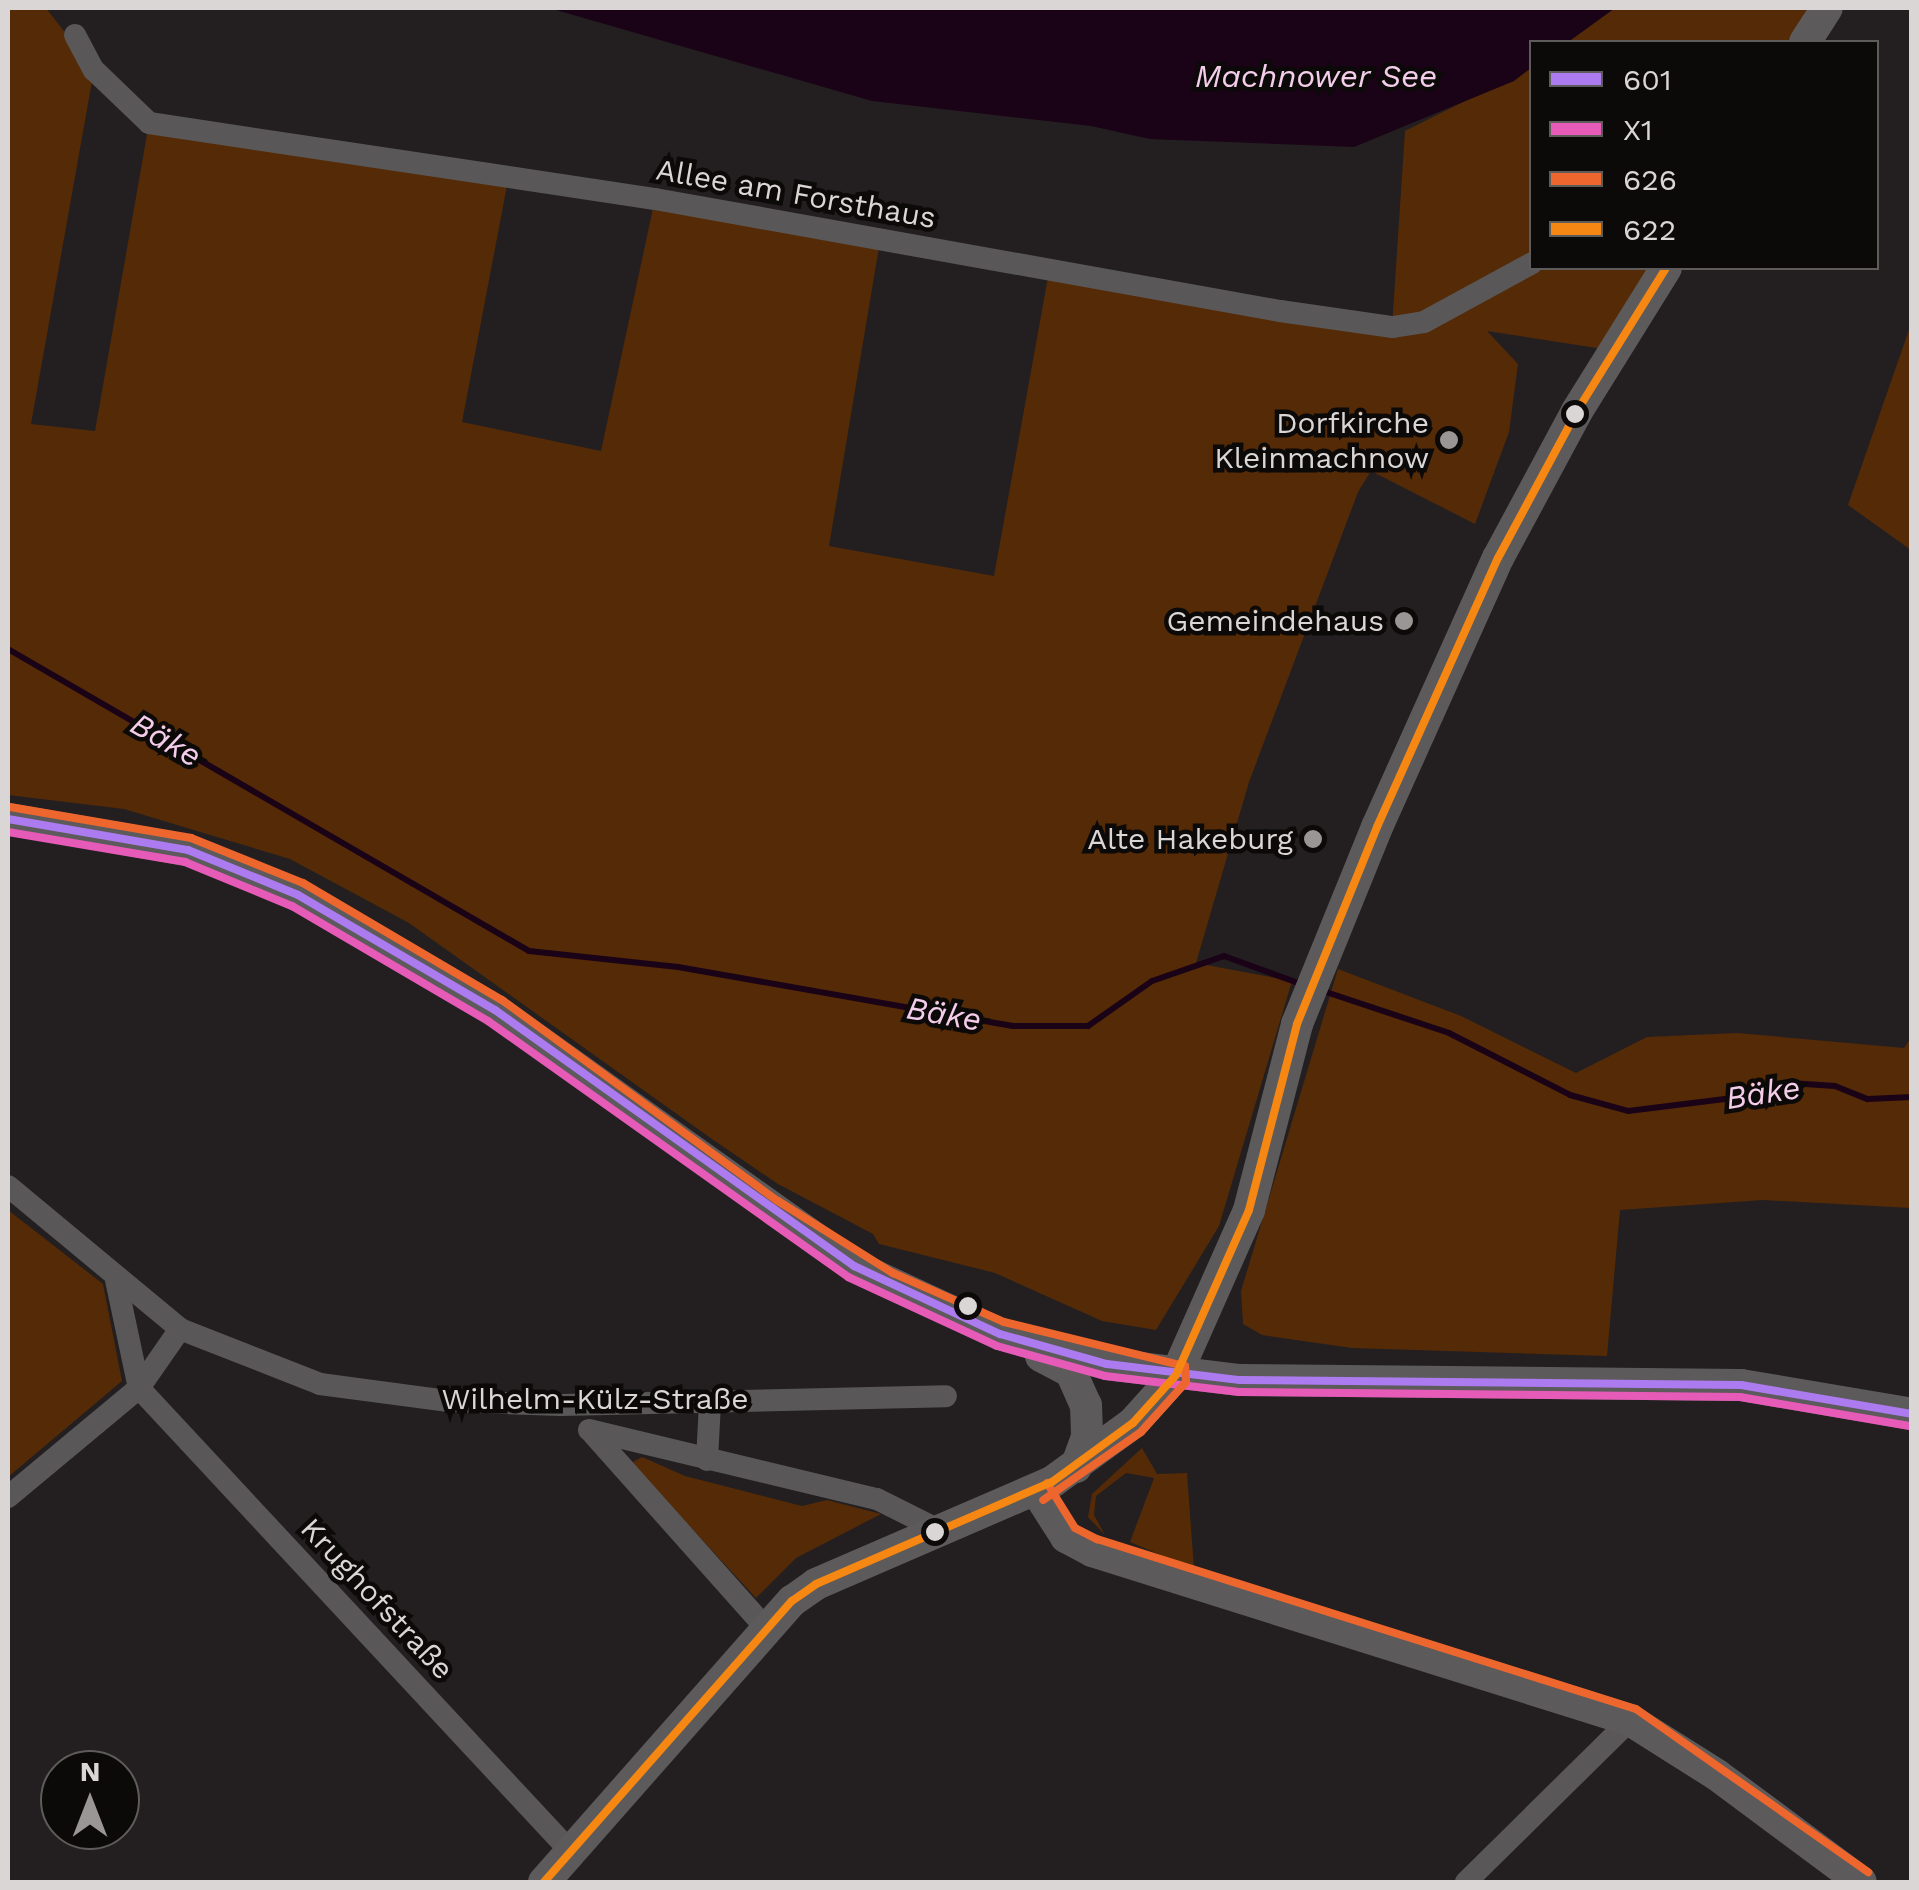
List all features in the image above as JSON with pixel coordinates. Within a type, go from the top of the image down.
[{"type":"street","points":[[1807,40],[1827,8]]},
{"type":"street","name":"Allee am Forsthaus","points":[[75,34],[94,70],[149,122],[618,193],[1280,311],[1392,327],[1424,322],[1529,265]]},
{"type":"street","points":[[560,1871],[765,1627],[816,1584],[937,1529],[1036,1490],[1076,1467],[1133,1423],[1176,1374],[1249,1210],[1312,983],[1498,558],[1577,411],[1665,270]]},
{"type":"street","points":[[8,820],[188,850],[298,894],[495,1010],[854,1266],[1071,1372],[1082,1390],[1088,1421],[1076,1467]]},
{"type":"street","name":"Wilhelm-Külz-Straße","points":[[9,1188],[180,1329],[320,1384],[447,1401],[561,1405],[946,1396]]},
{"type":"street","points":[[116,1280],[139,1388]]},
{"type":"street","points":[[8,1497],[139,1388],[180,1329]]},
{"type":"street","points":[[1000,1334],[1107,1364],[1176,1374],[1271,1382],[1741,1385],[1912,1414]]},
{"type":"street","name":"Krughofstraße","points":[[139,1388],[560,1871]]},
{"type":"street","points":[[706,1460],[710,1402]]},
{"type":"street","points":[[561,1405],[589,1430]]},
{"type":"street","name":"Wilhelm-Külz-Straße","points":[[589,1430],[877,1499],[937,1529]]},
{"type":"street","name":"Wilhelm-Külz-Straße","points":[[589,1430],[765,1627]]},
{"type":"street","points":[[1036,1490],[1066,1537],[1101,1555],[1630,1720],[1717,1774],[1861,1882]]},
{"type":"street","points":[[1466,1882],[1630,1720]]},
{"type":"shaded area","points":[[8,8],[46,8],[94,70],[31,424],[95,431],[149,123],[509,175],[462,422],[601,451],[655,199],[880,241],[829,546],[994,576],[1050,266],[1392,327],[1405,131],[1529,69],[1529,270],[1665,270],[1616,351],[1487,331],[1518,364],[1509,432],[1475,524],[1371,471],[1358,492],[1249,782],[1196,963],[1292,981],[1219,1226],[1156,1330],[1102,1321],[995,1273],[879,1244],[873,1234],[778,1184],[712,1139],[409,923],[290,859],[124,809],[8,795]]},
{"type":"shaded area","points":[[1615,8],[1827,8],[1806,40],[1571,40]]},
{"type":"shaded area","points":[[1911,324],[1911,550],[1848,505]]},
{"type":"shaded area","points":[[1338,969],[1461,1016],[1576,1073],[1647,1037],[1737,1033],[1904,1048],[1911,1038],[1911,1208],[1763,1200],[1620,1210],[1607,1356],[1352,1348],[1262,1335],[1243,1324],[1241,1291]]},
{"type":"shaded area","points":[[8,1210],[103,1284],[122,1381],[8,1477]]},
{"type":"shaded area","points":[[1142,1448],[1157,1474],[1187,1473],[1194,1569],[1130,1542],[1154,1478],[1126,1473],[1096,1496],[1094,1515],[1105,1535],[1088,1517],[1092,1494]]},
{"type":"shaded area","points":[[642,1457],[685,1476],[802,1506],[827,1500],[881,1514],[796,1558],[756,1598],[631,1463]]},
{"type":"water","name":"Machnower See","points":[[549,8],[1615,8],[1571,40],[1529,40],[1529,70],[1514,81],[1354,147],[1150,139],[1091,126],[872,101]]},
{"type":"waterway","name":"Bäke","points":[[8,649],[529,951],[678,967],[1013,1026],[1088,1026],[1152,981],[1224,956],[1301,984]]},
{"type":"waterway","name":"Bäke","points":[[1323,991],[1449,1033],[1570,1095],[1628,1111],[1757,1095],[1790,1083],[1835,1086],[1868,1099],[1912,1097]]},
{"type":"transit line","name":"622","points":[[544,1882],[792,1601],[816,1584],[1052,1482],[1133,1423],[1176,1375],[1249,1210],[1297,1024],[1377,827],[1498,558],[1577,411],[1665,270]]},
{"type":"transit line","name":"626","points":[[10,807],[191,838],[303,883],[502,1000],[778,1201],[893,1273],[1004,1322],[1185,1366],[1186,1382],[1141,1432],[1043,1500]]},
{"type":"transit line","name":"601","points":[[8,819],[188,850],[298,895],[495,1010],[854,1266],[1000,1334],[1107,1364],[1240,1380],[1741,1385],[1912,1414]]},
{"type":"transit line","name":"X1","points":[[8,832],[185,862],[292,906],[488,1021],[848,1277],[997,1346],[1105,1376],[1239,1392],[1740,1397],[1910,1426]]},
{"type":"transit line","name":"626","points":[[1047,1483],[1075,1528],[1097,1539],[1636,1709],[1868,1872]]},
{"type":"place","name":"Dorfkirche Kleinmachnow","points":[[1449,440]]},
{"type":"place","name":"Gemeindehaus","points":[[1404,621]]},
{"type":"place","name":"Alte Hakeburg","points":[[1313,839]]}]
